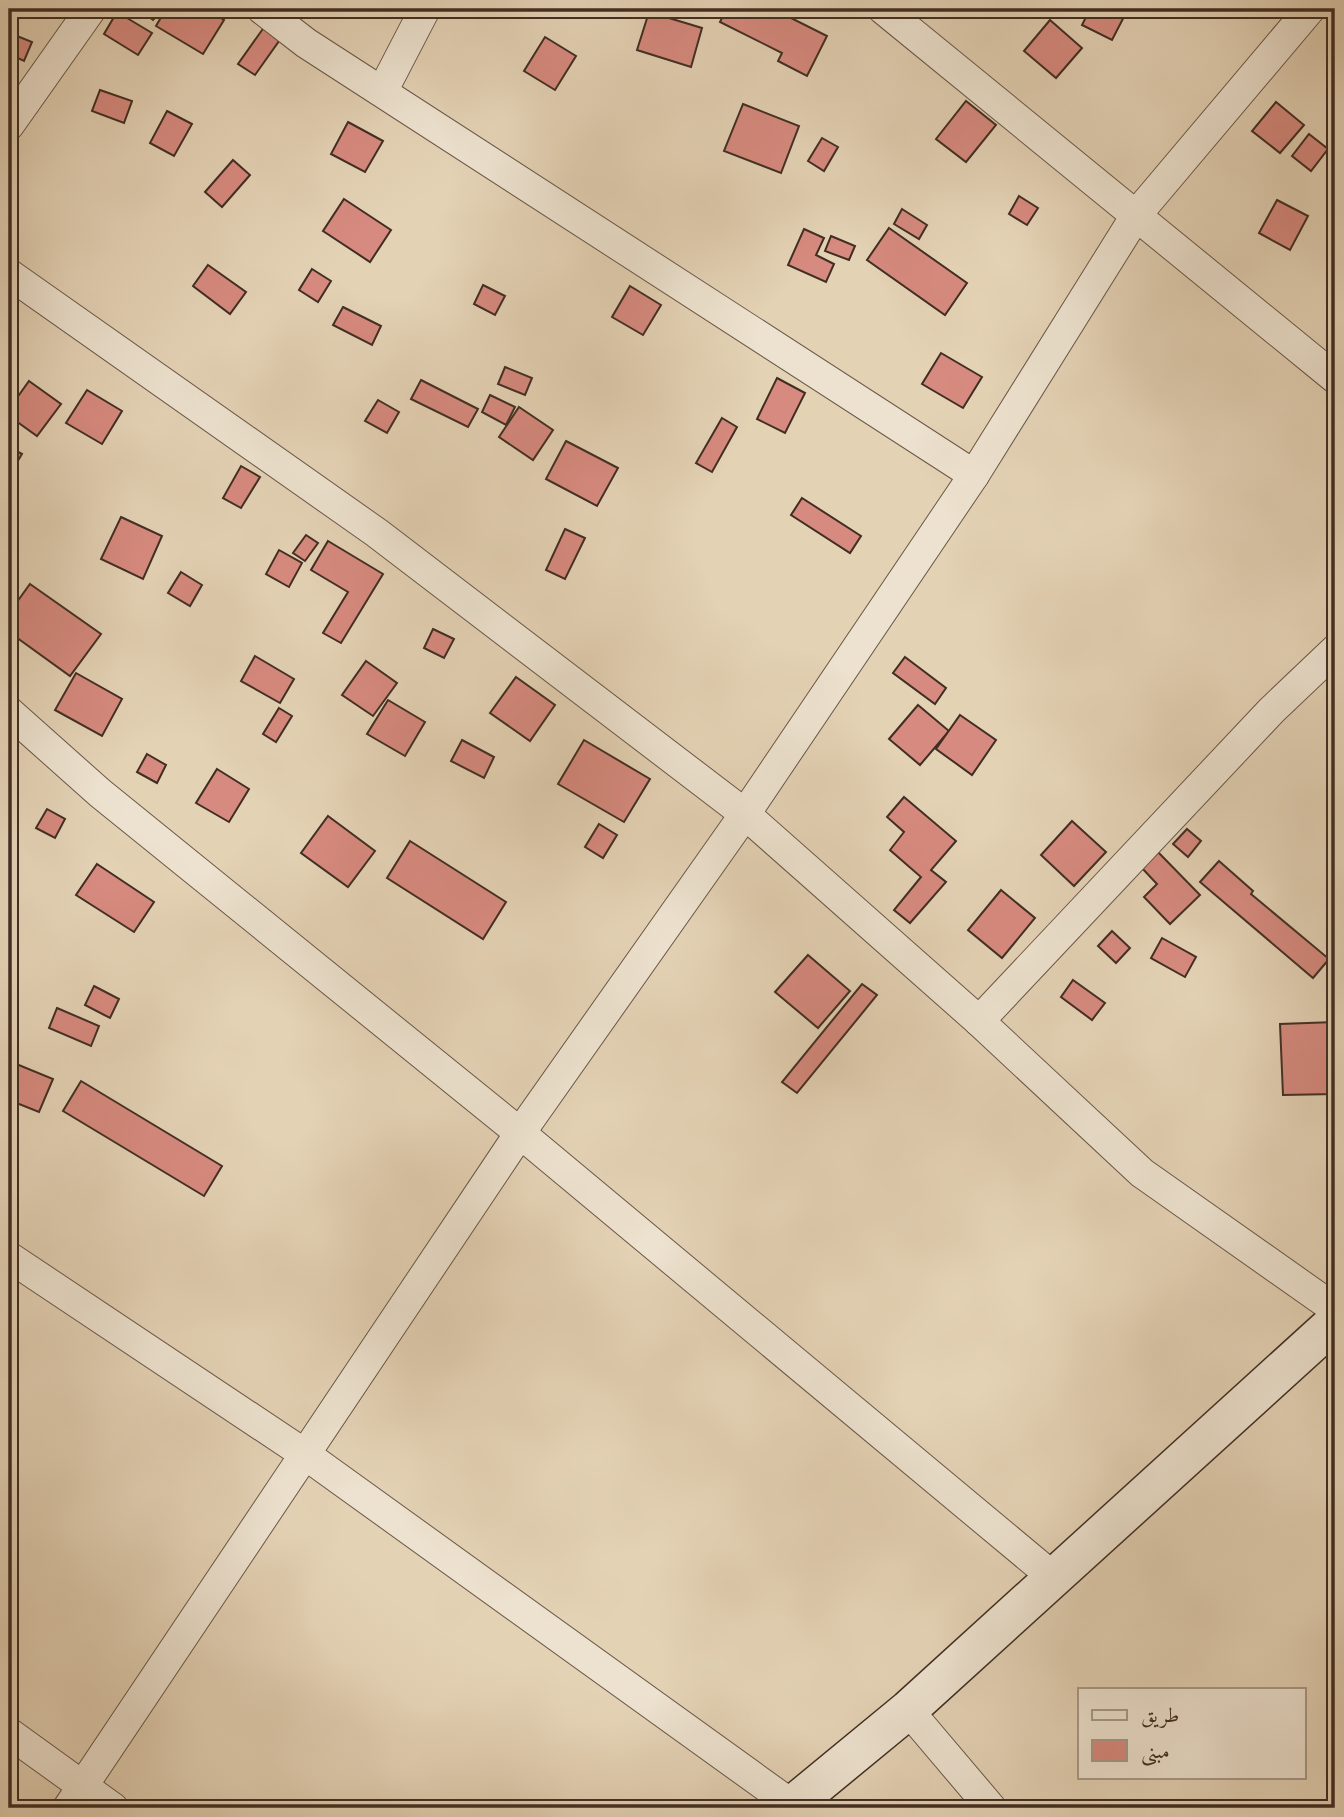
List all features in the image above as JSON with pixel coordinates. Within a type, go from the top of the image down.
[{"type":"main road","points":[[790,1807],[908,1710],[1335,1322]]},
{"type":"street","points":[[9,125],[91,9]]},
{"type":"street","points":[[261,9],[306,43],[383,90],[974,475]]},
{"type":"street","points":[[383,90],[425,9]]},
{"type":"street","points":[[883,9],[1138,214],[1335,378]]},
{"type":"street","points":[[76,1796],[520,1133],[745,814],[974,475],[1138,214],[1310,9]]},
{"type":"street","points":[[9,274],[377,533],[745,814],[979,1021],[1142,1173],[1335,1309]]},
{"type":"street","points":[[979,1021],[1244,740],[1335,650]]},
{"type":"street","points":[[9,712],[100,793],[520,1133],[1054,1577]]},
{"type":"street","points":[[9,1256],[306,1455],[790,1807]]},
{"type":"street","points":[[908,1710],[992,1808]]},
{"type":"street","points":[[9,1733],[76,1796],[113,1808]]},
{"type":"building","points":[[139,9],[163,9],[153,20]]},
{"type":"building","points":[[166,9],[206,9],[224,20],[203,54],[156,26]]},
{"type":"building","points":[[726,9],[782,9],[791,13],[789,17],[827,36],[807,76],[778,61],[782,53],[720,22]]},
{"type":"building","points":[[1090,9],[1128,9],[1112,40],[1082,25]]},
{"type":"building","points":[[117,12],[152,33],[138,55],[104,34]]},
{"type":"building","points":[[649,12],[702,28],[691,67],[637,50]]},
{"type":"building","points":[[1050,20],[1082,48],[1056,78],[1024,51]]},
{"type":"building","points":[[267,23],[284,34],[255,75],[238,64]]},
{"type":"building","points":[[12,34],[32,42],[24,61],[9,54]]},
{"type":"building","points":[[545,37],[576,56],[555,90],[524,71]]},
{"type":"building","points":[[100,90],[132,101],[124,123],[92,111]]},
{"type":"building","points":[[966,101],[996,125],[966,162],[936,139]]},
{"type":"building","points":[[1276,102],[1304,125],[1280,153],[1252,131]]},
{"type":"building","points":[[743,104],[799,126],[781,173],[724,151]]},
{"type":"building","points":[[167,111],[192,124],[174,156],[150,143]]},
{"type":"building","points":[[348,122],[383,141],[365,172],[331,154]]},
{"type":"building","points":[[1309,134],[1328,149],[1311,171],[1292,156]]},
{"type":"building","points":[[822,138],[838,147],[824,171],[808,161]]},
{"type":"building","points":[[233,160],[250,175],[222,207],[205,192]]},
{"type":"building","points":[[1019,196],[1038,208],[1027,225],[1009,214]]},
{"type":"building","points":[[344,199],[391,230],[370,262],[323,231]]},
{"type":"building","points":[[1277,200],[1308,216],[1290,250],[1259,233]]},
{"type":"building","points":[[902,209],[927,225],[919,239],[894,224]]},
{"type":"building","points":[[889,228],[967,283],[945,315],[867,260]]},
{"type":"building","points":[[804,229],[824,238],[816,255],[834,264],[826,282],[788,265]]},
{"type":"building","points":[[831,236],[855,246],[849,260],[825,251]]},
{"type":"building","points":[[208,265],[246,292],[230,314],[193,286]]},
{"type":"building","points":[[312,269],[331,281],[318,302],[299,290]]},
{"type":"building","points":[[483,285],[505,296],[495,315],[474,304]]},
{"type":"building","points":[[630,286],[661,305],[643,335],[612,317]]},
{"type":"building","points":[[343,307],[381,326],[372,345],[333,325]]},
{"type":"building","points":[[941,353],[982,377],[963,408],[922,384]]},
{"type":"building","points":[[505,367],[532,378],[525,395],[498,384]]},
{"type":"building","points":[[777,378],[805,393],[785,433],[757,419]]},
{"type":"building","points":[[421,380],[478,409],[468,427],[411,399]]},
{"type":"building","points":[[29,381],[61,404],[37,436],[9,416],[9,409]]},
{"type":"building","points":[[87,390],[122,411],[102,444],[66,423]]},
{"type":"building","points":[[490,395],[515,407],[506,425],[482,412]]},
{"type":"building","points":[[378,400],[399,412],[387,433],[365,421]]},
{"type":"building","points":[[519,407],[553,430],[533,460],[499,437]]},
{"type":"building","points":[[722,418],[737,427],[712,472],[696,463]]},
{"type":"building","points":[[566,441],[618,468],[597,506],[546,479]]},
{"type":"building","points":[[9,447],[22,454],[13,469],[9,466]]},
{"type":"building","points":[[241,466],[260,477],[241,508],[223,498]]},
{"type":"building","points":[[802,498],[861,536],[850,553],[791,515]]},
{"type":"building","points":[[121,517],[162,536],[143,579],[101,559]]},
{"type":"building","points":[[565,529],[585,538],[565,579],[546,570]]},
{"type":"building","points":[[306,535],[318,543],[305,561],[293,553]]},
{"type":"building","points":[[328,541],[383,574],[341,643],[323,633],[348,592],[311,570]]},
{"type":"building","points":[[279,550],[302,563],[289,587],[266,574]]},
{"type":"building","points":[[181,572],[202,585],[190,606],[168,593]]},
{"type":"building","points":[[30,584],[101,634],[70,676],[9,632],[9,613]]},
{"type":"building","points":[[433,629],[454,639],[444,658],[424,648]]},
{"type":"building","points":[[255,656],[294,679],[280,703],[241,681]]},
{"type":"building","points":[[905,657],[946,688],[935,704],[893,673]]},
{"type":"building","points":[[366,661],[397,683],[373,716],[342,695]]},
{"type":"building","points":[[76,673],[122,699],[102,736],[55,710]]},
{"type":"building","points":[[516,677],[555,705],[530,741],[490,713]]},
{"type":"building","points":[[388,700],[425,722],[405,756],[367,734]]},
{"type":"building","points":[[918,705],[949,731],[920,765],[889,739]]},
{"type":"building","points":[[279,708],[292,716],[276,742],[263,734]]},
{"type":"building","points":[[960,715],[996,740],[972,775],[936,749]]},
{"type":"building","points":[[462,740],[494,757],[484,778],[451,761]]},
{"type":"building","points":[[584,740],[650,779],[624,822],[558,784]]},
{"type":"building","points":[[147,754],[166,765],[157,783],[137,772]]},
{"type":"building","points":[[217,769],[249,789],[229,822],[196,803]]},
{"type":"building","points":[[904,797],[956,841],[931,870],[946,882],[910,923],[894,910],[921,877],[890,850],[904,832],[887,817]]},
{"type":"building","points":[[47,809],[65,819],[55,838],[36,828]]},
{"type":"building","points":[[328,816],[375,851],[348,887],[301,853]]},
{"type":"building","points":[[1072,821],[1106,852],[1074,886],[1041,855]]},
{"type":"building","points":[[599,824],[617,835],[603,858],[585,847]]},
{"type":"building","points":[[1187,829],[1201,841],[1188,857],[1173,844]]},
{"type":"building","points":[[410,841],[506,902],[483,939],[387,878]]},
{"type":"building","points":[[1156,850],[1200,895],[1170,924],[1144,897],[1157,884],[1140,866]]},
{"type":"building","points":[[1219,861],[1253,891],[1251,894],[1329,959],[1313,978],[1200,882]]},
{"type":"building","points":[[97,864],[154,902],[134,932],[76,895]]},
{"type":"building","points":[[1001,890],[1035,918],[1002,958],[968,930]]},
{"type":"building","points":[[1112,931],[1130,948],[1116,963],[1098,946]]},
{"type":"building","points":[[1162,938],[1196,957],[1185,977],[1151,958]]},
{"type":"building","points":[[808,955],[850,991],[818,1028],[775,992]]},
{"type":"building","points":[[9,977],[17,982],[9,997]]},
{"type":"building","points":[[1073,980],[1105,1003],[1092,1020],[1061,997]]},
{"type":"building","points":[[862,984],[877,995],[797,1093],[782,1082]]},
{"type":"building","points":[[94,986],[119,999],[110,1018],[85,1005]]},
{"type":"building","points":[[57,1008],[99,1026],[91,1046],[49,1028]]},
{"type":"building","points":[[1335,1022],[1335,1094],[1283,1095],[1280,1024]]},
{"type":"building","points":[[9,1061],[53,1079],[39,1112],[9,1100]]},
{"type":"building","points":[[81,1081],[222,1166],[204,1196],[63,1111]]}]
